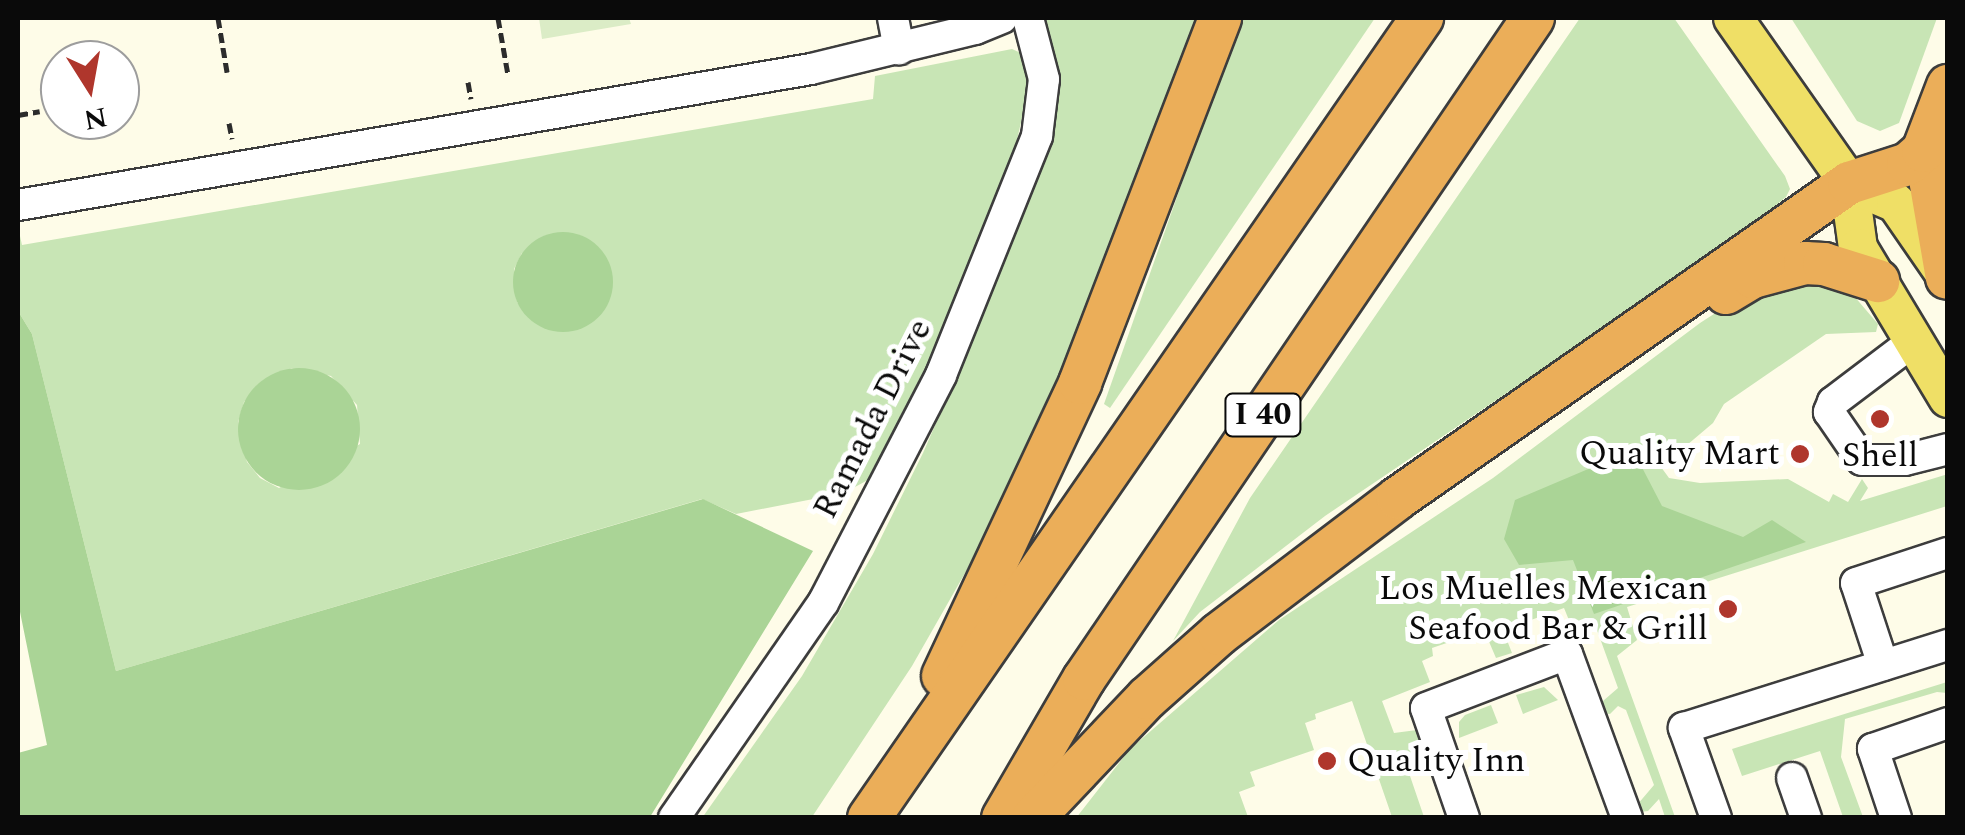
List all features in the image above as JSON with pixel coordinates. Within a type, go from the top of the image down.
[{"type":"highway","points":[[881,801],[1080,383],[1220,18]]},
{"type":"highway","name":"I 40","points":[[881,801],[1422,18]]},
{"type":"highway","name":"I 40","points":[[1002,818],[1084,679],[1532,18]]},
{"type":"highway","points":[[1033,818],[1147,698],[1219,634],[1616,342],[1849,184],[1908,164],[1923,151],[1948,86]]},
{"type":"highway","points":[[1932,131],[1930,179],[1948,278]]},
{"type":"highway","points":[[1616,342],[1780,268],[1824,264],[1878,281]]},
{"type":"main road","points":[[1733,18],[1849,184],[1858,248],[1948,398]]},
{"type":"main road","points":[[1849,184],[1896,203],[1948,278]]},
{"type":"street","points":[[893,18],[899,48]]},
{"type":"street","points":[[18,206],[811,69],[1002,18]]},
{"type":"street","name":"Ramada Drive","points":[[674,818],[824,603],[941,375],[1037,136],[1044,78],[1028,18]]},
{"type":"street","points":[[1914,340],[1834,402],[1829,412],[1862,460],[1905,460],[1948,449]]},
{"type":"street","points":[[1883,665],[1856,583],[1948,553]]},
{"type":"street","points":[[1716,818],[1684,728],[1948,645]]},
{"type":"street","points":[[1464,818],[1426,708],[1567,654],[1627,818]]},
{"type":"street","points":[[1896,818],[1873,749],[1948,723]]},
{"type":"street","points":[[1792,778],[1806,818]]},
{"type":"path","points":[[218,18],[227,72]]},
{"type":"path","points":[[498,18],[508,75]]},
{"type":"path","points":[[18,115],[40,111]]},
{"type":"green space","points":[[539,18],[629,18],[631,24],[542,39]]},
{"type":"green space","points":[[1043,18],[1200,18],[1065,374],[973,559],[912,666],[812,817],[702,818],[802,676],[873,554],[923,453],[977,329],[1052,127],[1057,73]]},
{"type":"green space","points":[[1240,18],[1375,18],[1110,408],[1104,404]]},
{"type":"green space","points":[[1580,18],[1674,18],[1785,176],[1790,189],[1786,197],[1736,238],[1325,516],[1200,612],[1173,641],[1250,498]]},
{"type":"green space","points":[[1791,18],[1937,18],[1899,123],[1880,131],[1857,121]]},
{"type":"green space","points":[[1012,49],[1025,55],[1029,86],[1011,167],[962,300],[877,475],[844,493],[736,514],[702,499],[116,671],[32,334],[18,311],[18,227],[22,245],[873,99],[875,76]],"holes":[[[522,253],[540,326],[517,302],[514,269]],[[292,368],[331,376],[357,405],[360,444],[279,488],[260,478],[247,462],[238,422],[244,402],[257,385]]]},
{"type":"green space","points":[[563,232],[582,236],[598,247],[609,263],[613,282],[609,301],[598,317],[582,328],[563,332],[544,328],[528,317],[517,301],[513,282],[517,263],[528,247],[544,236]]},
{"type":"green space","points":[[1784,279],[1848,289],[1878,324],[1876,332],[1826,334],[1724,404],[1713,423],[1661,467],[1669,478],[1700,483],[1788,479],[1829,502],[1833,494],[1848,502],[1862,479],[1868,488],[1860,501],[1948,474],[1947,506],[1627,607],[1637,640],[1617,656],[1675,817],[1665,817],[1659,799],[1648,811],[1640,812],[1637,805],[1654,785],[1626,710],[1618,706],[1610,714],[1601,713],[1603,701],[1618,688],[1597,630],[1575,635],[1564,608],[1503,630],[1512,653],[1496,658],[1487,637],[1475,640],[1473,634],[1432,648],[1433,656],[1422,661],[1430,682],[1382,701],[1394,733],[1417,730],[1426,754],[1409,773],[1424,817],[1392,817],[1352,701],[1315,714],[1316,719],[1305,723],[1314,750],[1250,772],[1255,786],[1239,792],[1248,817],[1076,818],[1130,749],[1279,620],[1493,478],[1700,323],[1748,292]]},
{"type":"green space","points":[[18,311],[32,334],[116,671],[703,499],[813,551],[650,817],[18,817],[18,753],[47,745],[18,602]]},
{"type":"green space","points":[[299,368],[323,372],[342,386],[356,405],[360,429],[356,453],[342,472],[323,486],[299,490],[275,486],[256,472],[242,453],[238,429],[242,405],[256,386],[275,372]]},
{"type":"green space","points":[[1633,450],[1662,506],[1743,537],[1772,520],[1806,542],[1594,614],[1573,560],[1519,565],[1504,539],[1515,500]]},
{"type":"green space","points":[[1947,682],[1947,693],[1937,692],[1845,719],[1841,757],[1863,817],[1843,817],[1820,751],[1742,776],[1732,749]]},
{"type":"green space","points":[[1544,687],[1558,700],[1523,714],[1516,695]]},
{"type":"green space","points":[[1491,705],[1498,723],[1459,738],[1459,722],[1465,715]]},
{"type":"place","name":"Shell","points":[[1880,419]]},
{"type":"place","name":"Quality Mart","points":[[1800,454]]},
{"type":"place","name":"Los Muelles Mexican Seafood Bar & Grill","points":[[1728,609]]},
{"type":"place","name":"Quality Inn","points":[[1327,761]]}]
